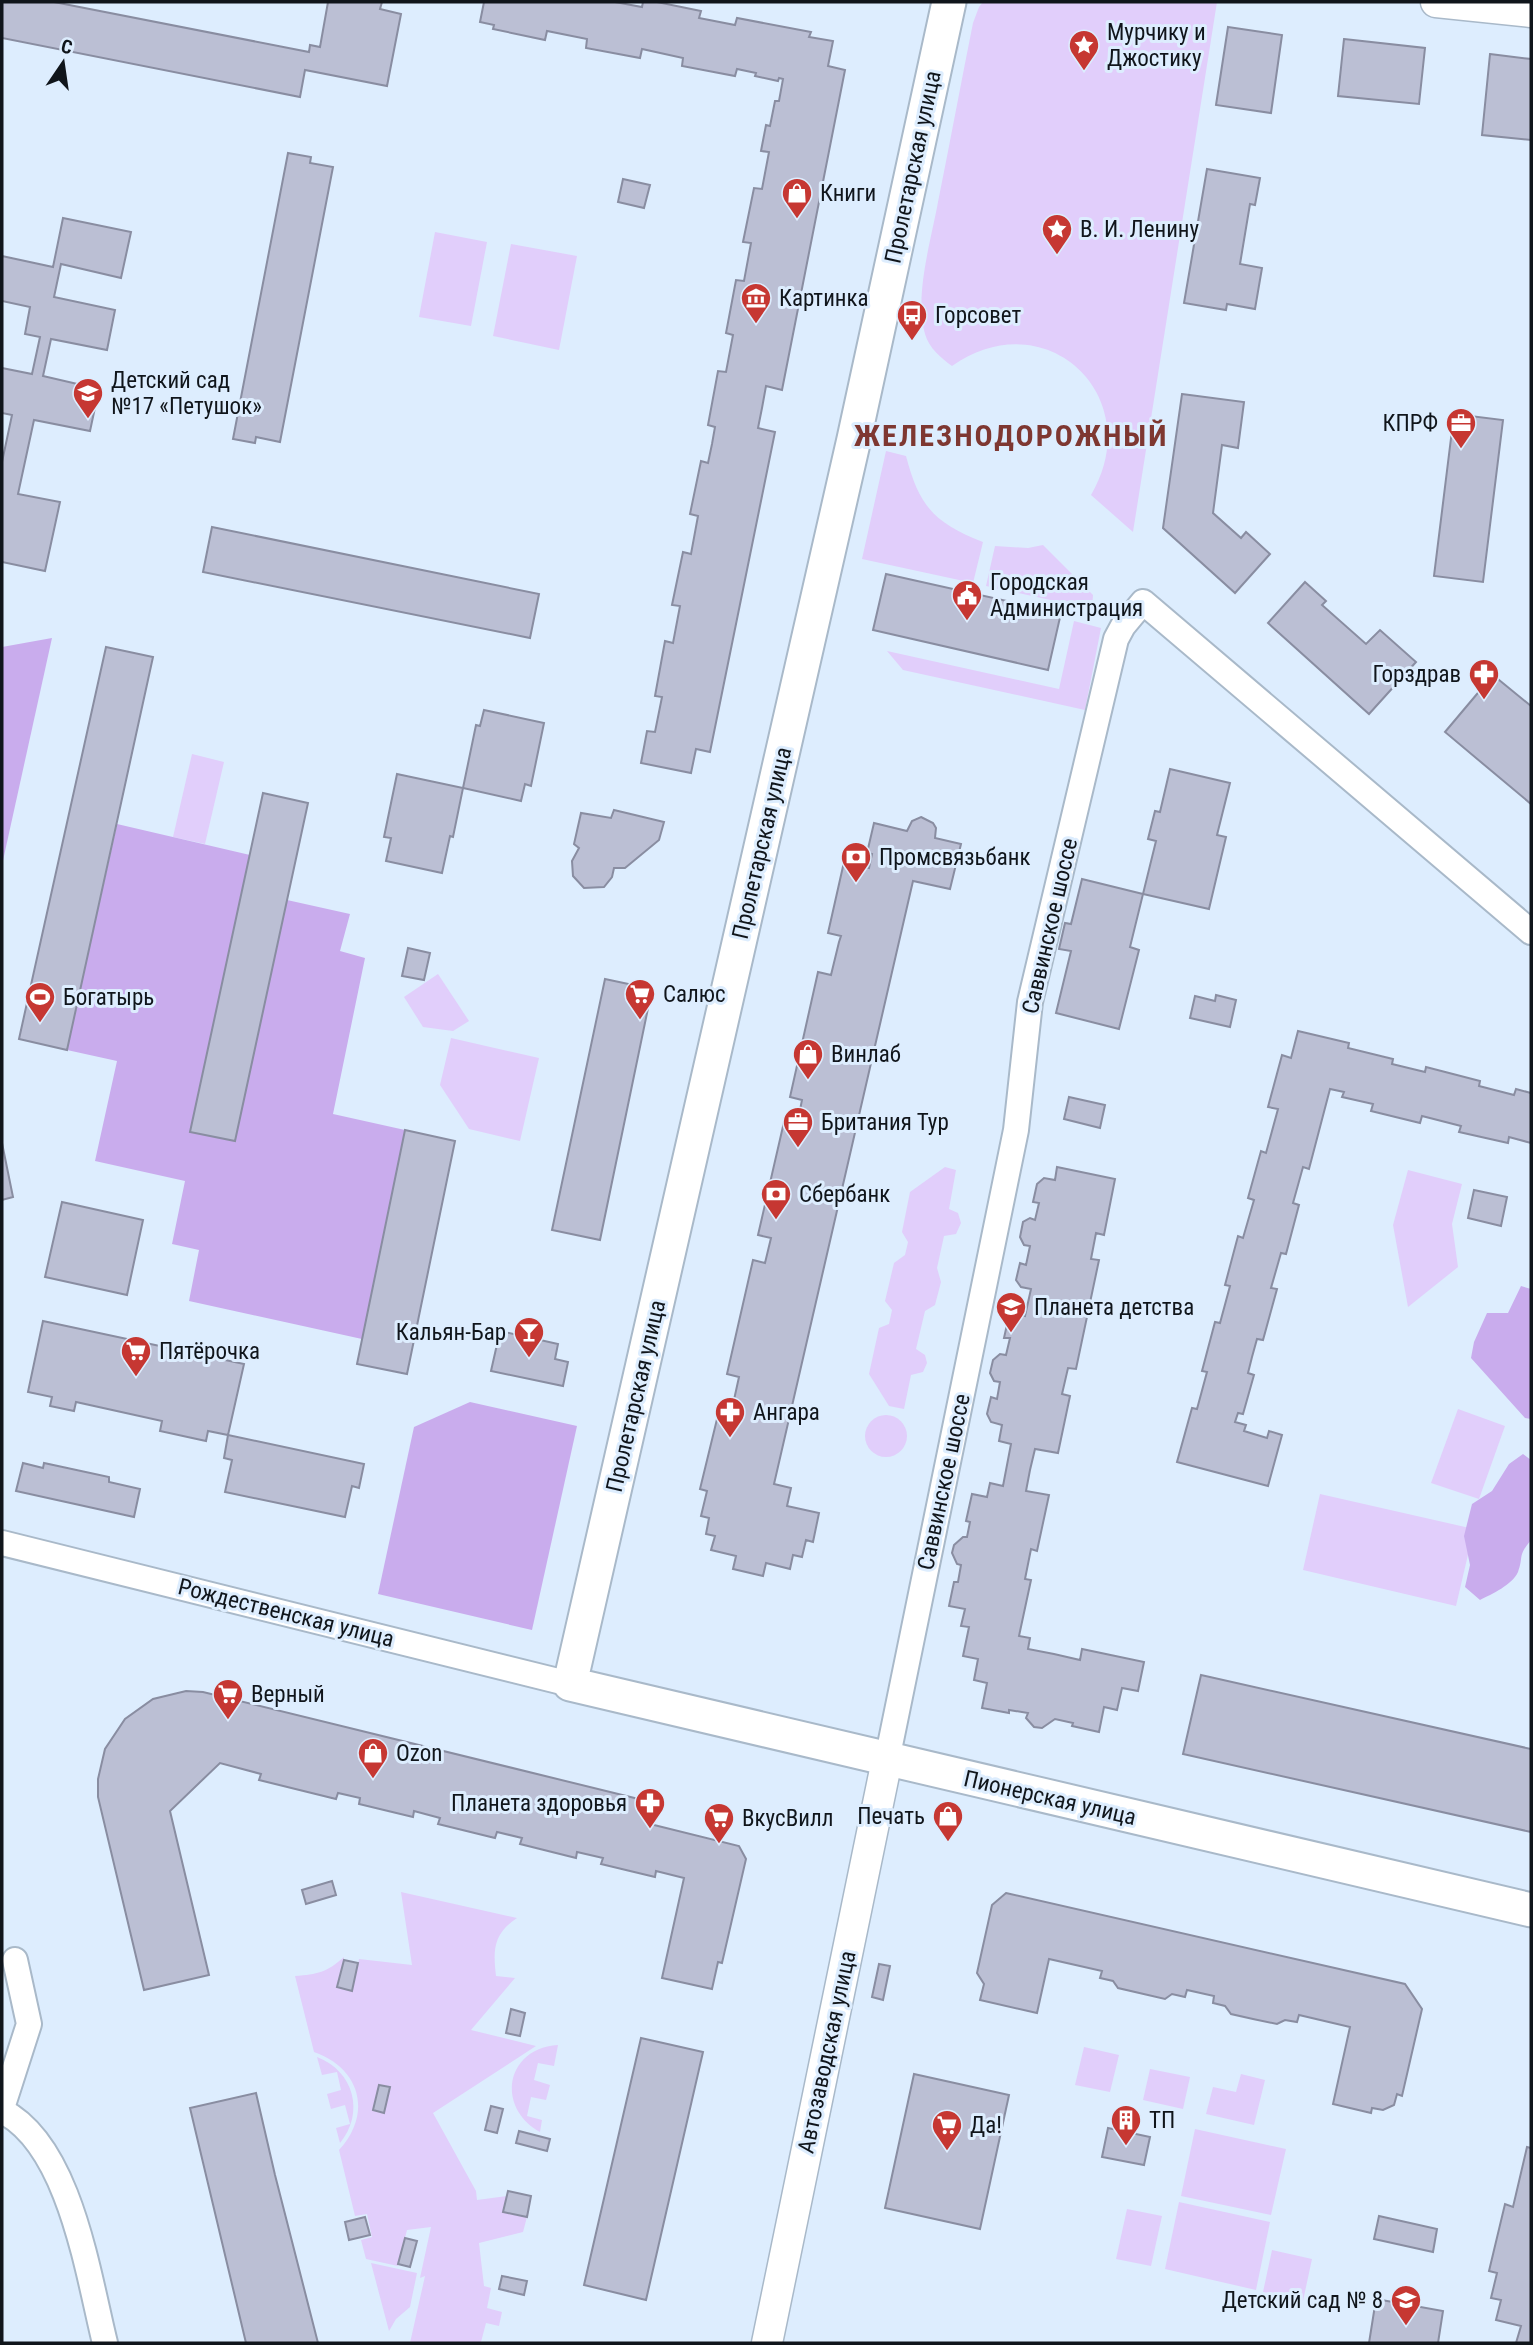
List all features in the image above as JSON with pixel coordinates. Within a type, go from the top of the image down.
[{"type":"main road","name":"Пролетарская улица","points":[[570,1684],[849,464],[949,2]]},
{"type":"main road","name":"Пионерская улица","points":[[570,1684],[1531,1910]]},
{"type":"street","points":[[1436,2],[1531,12]]},
{"type":"street","name":"Саввинское шоссе","points":[[887,1760],[1016,1130],[1030,1002],[1116,639],[1122,626],[1143,602],[1531,932]]},
{"type":"street","name":"Рождественская улица","points":[[2,1543],[570,1684]]},
{"type":"street","name":"Автозаводская улица","points":[[767,2343],[887,1760]]},
{"type":"street","points":[[15,1960],[29,2024],[2,2110],[23,2123],[33,2136],[70,2202],[105,2343]]},
{"type":"shaded area","points":[[983,2],[1217,2],[1133,532],[1091,495],[1105,458],[1107,424],[1097,393],[1078,369],[1052,352],[1021,344],[987,349],[952,366],[932,348],[925,334],[921,303],[925,268],[973,23]]},
{"type":"shaded area","points":[[435,232],[487,242],[471,326],[419,317]]},
{"type":"shaded area","points":[[511,244],[577,256],[559,350],[493,336]]},
{"type":"shaded area","points":[[886,451],[906,456],[917,488],[931,511],[952,528],[983,542],[973,583],[862,559]]},
{"type":"shaded area","points":[[1043,545],[1093,595],[1092,609],[986,586],[995,546],[1028,548]]},
{"type":"shaded area","points":[[1074,621],[1101,628],[1085,710],[903,670],[887,651],[1059,689]]},
{"type":"shaded area","points":[[52,638],[2,865],[2,647]]},
{"type":"shaded area","points":[[192,754],[224,762],[205,844],[173,837]]},
{"type":"shaded area","points":[[117,824],[250,855],[190,1132],[235,1141],[287,900],[350,914],[340,951],[365,958],[333,1114],[405,1130],[362,1339],[189,1301],[199,1250],[172,1244],[185,1181],[95,1161],[117,1061],[67,1050]]},
{"type":"shaded area","points":[[438,974],[469,1021],[453,1031],[423,1027],[404,997]]},
{"type":"shaded area","points":[[451,1038],[539,1058],[520,1141],[469,1129],[440,1085]]},
{"type":"shaded area","points":[[945,1167],[956,1170],[949,1209],[958,1213],[961,1223],[956,1234],[944,1236],[937,1268],[941,1282],[935,1305],[925,1311],[916,1349],[925,1355],[927,1363],[923,1372],[911,1375],[904,1409],[889,1406],[869,1374],[879,1328],[889,1324],[892,1310],[885,1301],[894,1263],[905,1255],[908,1242],[902,1232],[910,1192]]},
{"type":"shaded area","points":[[1408,1170],[1462,1184],[1452,1224],[1458,1267],[1408,1307],[1393,1225]]},
{"type":"shaded area","points":[[1521,1286],[1531,1289],[1531,1419],[1525,1418],[1471,1358],[1474,1342],[1487,1313],[1508,1313]]},
{"type":"shaded area","points":[[470,1402],[577,1426],[532,1630],[378,1594],[414,1427]]},
{"type":"shaded area","points":[[1458,1409],[1505,1426],[1479,1499],[1431,1483]]},
{"type":"shaded area","points":[[886,1415],[901,1421],[907,1436],[901,1451],[886,1457],[871,1451],[865,1436],[871,1421]]},
{"type":"shaded area","points":[[1523,1454],[1531,1460],[1531,1540],[1522,1553],[1515,1577],[1501,1589],[1480,1600],[1465,1587],[1470,1565],[1464,1536],[1472,1504],[1492,1491],[1509,1464]]},
{"type":"shaded area","points":[[1320,1494],[1474,1529],[1456,1606],[1303,1570]]},
{"type":"shaded area","points":[[401,1892],[517,1918],[503,1930],[495,1950],[496,1976],[515,1978],[471,2030],[536,2046],[433,2113],[476,2191],[477,2200],[507,2196],[504,2212],[527,2217],[523,2232],[479,2243],[484,2286],[491,2288],[487,2308],[502,2312],[499,2326],[486,2323],[481,2342],[486,2343],[410,2343],[425,2276],[420,2278],[431,2227],[407,2230],[398,2266],[366,2259],[361,2240],[372,2237],[367,2214],[355,2216],[339,2150],[350,2136],[356,2121],[356,2093],[351,2080],[342,2069],[330,2059],[314,2052],[295,1976],[321,1972],[344,1957],[338,1987],[352,1990],[359,1959],[412,1965]]},
{"type":"shaded area","points":[[558,2045],[554,2066],[538,2063],[534,2080],[550,2085],[546,2100],[531,2097],[527,2116],[542,2120],[540,2132],[526,2121],[517,2108],[512,2094],[513,2080],[518,2067],[527,2056],[540,2049]]},
{"type":"shaded area","points":[[1084,2047],[1119,2055],[1110,2092],[1075,2085]]},
{"type":"shaded area","points":[[317,2057],[340,2072],[352,2094],[352,2119],[348,2131],[340,2143],[336,2128],[350,2124],[345,2105],[331,2109],[327,2094],[341,2090],[337,2072],[322,2075]]},
{"type":"shaded area","points":[[1150,2069],[1190,2077],[1183,2109],[1143,2100]]},
{"type":"shaded area","points":[[1241,2074],[1265,2080],[1254,2125],[1206,2114],[1213,2087],[1236,2092]]},
{"type":"shaded area","points":[[1195,2129],[1286,2149],[1271,2215],[1181,2196]]},
{"type":"shaded area","points":[[1179,2202],[1270,2222],[1256,2290],[1165,2269]]},
{"type":"shaded area","points":[[1127,2209],[1162,2216],[1151,2266],[1116,2259]]},
{"type":"shaded area","points":[[1272,2250],[1312,2259],[1303,2301],[1263,2292]]},
{"type":"shaded area","points":[[371,2263],[417,2273],[410,2307],[396,2319],[389,2331]]},
{"type":"building","points":[[2,2],[54,2],[309,52],[310,45],[320,47],[328,2],[382,2],[380,9],[401,14],[387,86],[305,70],[300,97],[2,38]]},
{"type":"building","points":[[484,2],[615,2],[642,7],[643,2],[657,2],[701,11],[699,18],[735,25],[737,18],[811,32],[809,37],[833,41],[828,66],[845,70],[782,390],[766,386],[758,428],[775,432],[710,752],[696,749],[691,773],[641,763],[647,731],[655,732],[662,697],[655,696],[665,641],[673,643],[680,606],[672,605],[683,552],[691,554],[698,516],[690,514],[701,461],[708,463],[712,444],[715,427],[708,425],[718,371],[726,372],[733,335],[726,333],[736,280],[744,281],[751,243],[743,242],[754,188],[762,189],[769,152],[761,151],[766,125],[770,126],[783,79],[779,78],[778,81],[755,76],[756,73],[737,69],[735,76],[682,66],[683,58],[642,49],[640,58],[586,48],[587,39],[547,31],[545,40],[493,29],[494,25],[480,22]]},
{"type":"building","points":[[1228,27],[1282,35],[1271,113],[1216,105]]},
{"type":"building","points":[[1344,39],[1425,48],[1419,104],[1338,96]]},
{"type":"building","points":[[1490,54],[1531,59],[1531,140],[1482,135]]},
{"type":"building","points":[[288,153],[311,157],[310,163],[333,167],[280,442],[256,437],[255,443],[233,439]]},
{"type":"building","points":[[1207,169],[1260,178],[1255,205],[1250,204],[1240,264],[1262,268],[1255,309],[1227,304],[1226,310],[1184,303]]},
{"type":"building","points":[[623,179],[650,185],[644,208],[618,202]]},
{"type":"building","points":[[63,218],[131,232],[121,278],[61,264],[54,297],[115,310],[107,350],[51,339],[43,376],[99,389],[90,431],[34,420],[18,494],[60,502],[45,571],[2,562],[2,462],[12,415],[2,413],[2,368],[32,374],[40,337],[25,334],[30,307],[2,301],[2,256],[53,267]]},
{"type":"building","points":[[1182,394],[1244,402],[1238,448],[1222,445],[1213,513],[1241,538],[1246,532],[1270,554],[1235,593],[1163,528]]},
{"type":"building","points":[[1454,414],[1503,420],[1483,582],[1434,576]]},
{"type":"building","points":[[212,527],[539,594],[530,638],[203,572]]},
{"type":"building","name":"Городская Администрация","points":[[886,574],[1061,613],[1048,670],[873,630]]},
{"type":"building","points":[[1305,582],[1326,601],[1322,605],[1366,644],[1380,630],[1416,662],[1369,714],[1268,623]]},
{"type":"building","points":[[106,647],[153,657],[67,1050],[19,1039]]},
{"type":"building","points":[[1493,675],[1531,706],[1531,804],[1445,732]]},
{"type":"building","points":[[484,710],[544,723],[531,786],[525,784],[521,801],[463,788],[476,725],[480,726]]},
{"type":"building","points":[[1170,769],[1230,783],[1217,835],[1226,837],[1209,909],[1143,894],[1156,841],[1148,839],[1155,811],[1160,812]]},
{"type":"building","points":[[397,774],[463,788],[442,873],[386,861],[391,838],[384,837]]},
{"type":"building","points":[[263,793],[308,803],[235,1141],[190,1132]]},
{"type":"building","points":[[614,810],[664,822],[659,840],[625,868],[614,868],[612,877],[604,887],[584,888],[573,876],[572,861],[579,848],[574,844],[581,813],[611,818]]},
{"type":"building","points":[[921,817],[933,823],[936,828],[935,838],[961,844],[950,889],[913,881],[774,1484],[791,1488],[787,1506],[819,1513],[813,1542],[806,1540],[802,1557],[793,1555],[790,1569],[766,1563],[763,1576],[733,1569],[736,1556],[711,1550],[715,1536],[706,1534],[709,1518],[701,1516],[707,1491],[700,1489],[718,1415],[730,1418],[739,1377],[727,1374],[753,1260],[765,1263],[771,1238],[758,1235],[784,1122],[797,1125],[802,1100],[790,1097],[818,972],[831,975],[841,936],[828,933],[844,862],[869,868],[872,854],[867,853],[874,823],[907,831],[912,821]]},
{"type":"building","points":[[1082,879],[1143,894],[1130,947],[1139,950],[1119,1029],[1056,1013],[1071,951],[1059,949],[1065,923],[1071,924]]},
{"type":"building","points":[[408,948],[430,953],[424,980],[402,976]]},
{"type":"building","points":[[605,979],[652,989],[600,1240],[552,1230]]},
{"type":"building","points":[[1216,995],[1236,1000],[1230,1027],[1190,1018],[1195,996],[1215,1001]]},
{"type":"building","points":[[1298,1031],[1349,1043],[1348,1048],[1393,1059],[1392,1064],[1425,1072],[1426,1067],[1480,1081],[1479,1086],[1514,1095],[1516,1089],[1531,1093],[1531,1143],[1509,1137],[1508,1143],[1459,1132],[1461,1126],[1422,1116],[1420,1123],[1371,1111],[1373,1104],[1342,1097],[1344,1092],[1330,1089],[1309,1169],[1303,1167],[1293,1203],[1299,1205],[1286,1254],[1281,1253],[1271,1288],[1277,1289],[1263,1340],[1257,1339],[1252,1357],[1248,1373],[1254,1375],[1243,1414],[1238,1413],[1235,1422],[1246,1425],[1244,1431],[1267,1438],[1269,1431],[1282,1435],[1268,1486],[1177,1462],[1192,1408],[1197,1409],[1207,1372],[1202,1371],[1215,1322],[1220,1323],[1230,1286],[1225,1285],[1238,1236],[1243,1238],[1254,1200],[1248,1198],[1261,1151],[1266,1153],[1278,1109],[1268,1107],[1282,1055],[1291,1058]]},
{"type":"building","points":[[1069,1097],[1105,1105],[1100,1128],[1064,1119]]},
{"type":"building","points":[[405,1130],[455,1141],[407,1374],[357,1364]]},
{"type":"building","points":[[2,1143],[13,1197],[2,1200]]},
{"type":"building","points":[[1057,1167],[1115,1179],[1104,1235],[1096,1233],[1091,1259],[1099,1260],[1076,1369],[1068,1368],[1062,1394],[1070,1396],[1058,1453],[1035,1449],[1030,1470],[1026,1491],[1049,1495],[1037,1551],[1031,1549],[1025,1579],[1031,1580],[1019,1636],[1030,1638],[1028,1649],[1080,1660],[1082,1649],[1144,1662],[1138,1691],[1122,1688],[1117,1710],[1104,1707],[1099,1732],[1055,1719],[1042,1728],[1034,1727],[1026,1718],[1028,1713],[982,1708],[987,1683],[974,1680],[978,1659],[963,1656],[969,1627],[961,1626],[965,1609],[949,1606],[961,1565],[957,1564],[952,1553],[954,1545],[967,1537],[970,1522],[966,1521],[972,1494],[987,1497],[990,1483],[1003,1486],[1011,1444],[999,1441],[1002,1425],[991,1422],[987,1414],[991,1397],[997,1399],[1000,1382],[994,1381],[990,1373],[993,1360],[1000,1354],[1006,1355],[1010,1338],[1004,1338],[1008,1320],[1015,1314],[1025,1316],[1031,1289],[1021,1287],[1016,1280],[1020,1263],[1026,1265],[1030,1246],[1024,1245],[1020,1237],[1023,1222],[1030,1218],[1035,1220],[1039,1203],[1033,1202],[1037,1184],[1044,1178],[1055,1180]]},
{"type":"building","points":[[1474,1190],[1507,1197],[1501,1226],[1468,1218]]},
{"type":"building","points":[[62,1202],[143,1220],[127,1295],[45,1277]]},
{"type":"building","name":"Пятёрочка","points":[[43,1321],[244,1364],[228,1435],[208,1431],[206,1441],[160,1431],[162,1421],[76,1402],[74,1411],[50,1406],[52,1397],[28,1392]]},
{"type":"building","points":[[500,1331],[558,1344],[555,1359],[568,1362],[563,1386],[491,1371]]},
{"type":"building","points":[[228,1435],[364,1464],[359,1488],[352,1486],[345,1517],[225,1492],[232,1460],[224,1458]]},
{"type":"building","points":[[23,1463],[43,1468],[44,1463],[109,1477],[109,1482],[140,1489],[134,1517],[16,1491]]},
{"type":"building","points":[[1201,1675],[1531,1749],[1531,1832],[1183,1754]]},
{"type":"building","points":[[186,1691],[203,1692],[655,1803],[650,1824],[739,1846],[746,1859],[722,1963],[718,1962],[712,1989],[662,1978],[684,1878],[656,1871],[655,1877],[601,1864],[603,1858],[577,1852],[576,1858],[520,1844],[522,1838],[497,1832],[495,1838],[438,1824],[440,1818],[414,1811],[413,1817],[359,1804],[360,1798],[338,1793],[336,1799],[259,1780],[261,1774],[220,1763],[170,1811],[209,1975],[144,1990],[98,1797],[98,1779],[105,1749],[125,1719],[153,1699]]},
{"type":"building","points":[[332,1881],[336,1895],[306,1904],[302,1890]]},
{"type":"building","points":[[1006,1893],[1405,1984],[1422,2009],[1402,2096],[1397,2094],[1394,2105],[1383,2110],[1372,2108],[1371,2113],[1333,2104],[1350,2027],[1299,2015],[1297,2022],[1285,2020],[1277,2024],[1253,2019],[1231,2014],[1225,2006],[1213,2003],[1214,1996],[1187,1990],[1185,1997],[1172,1994],[1165,1999],[1118,1988],[1113,1981],[1100,1978],[1102,1971],[1049,1959],[1037,2013],[980,2000],[984,1984],[977,1973],[992,1905]]},
{"type":"building","points":[[344,1960],[358,1963],[352,1991],[337,1987]]},
{"type":"building","points":[[879,1964],[890,1966],[883,2000],[872,1997]]},
{"type":"building","points":[[511,2009],[525,2013],[520,2036],[506,2033]]},
{"type":"building","points":[[641,2038],[703,2052],[646,2300],[584,2285]]},
{"type":"building","name":"Да!","points":[[914,2074],[1009,2095],[980,2229],[885,2208]]},
{"type":"building","points":[[379,2085],[390,2087],[384,2113],[373,2110]]},
{"type":"building","points":[[256,2093],[318,2343],[246,2343],[190,2108]]},
{"type":"building","points":[[491,2106],[503,2109],[497,2133],[485,2130]]},
{"type":"building","name":"ТП","points":[[1108,2128],[1150,2137],[1144,2165],[1102,2157]]},
{"type":"building","points":[[519,2131],[550,2139],[547,2151],[516,2143]]},
{"type":"building","points":[[1527,2147],[1531,2148],[1531,2343],[1516,2343],[1521,2326],[1496,2320],[1501,2300],[1491,2298],[1497,2273],[1489,2271],[1505,2204],[1513,2207]]},
{"type":"building","points":[[508,2191],[531,2196],[527,2217],[503,2212]]},
{"type":"building","points":[[1379,2216],[1437,2229],[1433,2252],[1374,2239]]},
{"type":"building","points":[[365,2217],[370,2235],[349,2240],[345,2222]]},
{"type":"building","points":[[405,2238],[417,2241],[410,2267],[398,2264]]},
{"type":"building","points":[[502,2276],[527,2281],[524,2295],[499,2289]]},
{"type":"building","name":"Детский сад № 8","points":[[1376,2299],[1443,2311],[1438,2343],[1369,2343]]},
{"type":"place","name":"Мурчику и Джостику","points":[[1084,72]]},
{"type":"place","name":"Книги","points":[[797,220]]},
{"type":"place","name":"В. И. Ленину","points":[[1057,256]]},
{"type":"place","name":"Картинка","points":[[756,325]]},
{"type":"place","name":"Горсовет","points":[[912,342]]},
{"type":"place","name":"Детский сад №17 «Петушок»","points":[[88,420]]},
{"type":"place","name":"КПРФ","points":[[1461,450]]},
{"type":"place","name":"Городская Администрация","points":[[967,622]]},
{"type":"place","name":"Горздрав","points":[[1484,701]]},
{"type":"place","name":"Промсвязьбанк","points":[[856,884]]},
{"type":"place","name":"Салюс","points":[[640,1021]]},
{"type":"place","name":"Богатырь","points":[[40,1024]]},
{"type":"place","name":"Винлаб","points":[[808,1081]]},
{"type":"place","name":"Британия Тур","points":[[798,1149]]},
{"type":"place","name":"Сбербанк","points":[[776,1221]]},
{"type":"place","name":"Планета детства","points":[[1011,1334]]},
{"type":"place","name":"Кальян-Бар","points":[[529,1359]]},
{"type":"place","name":"Пятёрочка","points":[[136,1378]]},
{"type":"place","name":"Ангара","points":[[730,1439]]},
{"type":"place","name":"Верный","points":[[228,1721]]},
{"type":"place","name":"Ozon","points":[[373,1780]]},
{"type":"place","name":"Планета здоровья","points":[[650,1830]]},
{"type":"place","name":"Печать","points":[[948,1843]]},
{"type":"place","name":"ВкусВилл","points":[[719,1845]]},
{"type":"place","name":"ТП","points":[[1126,2147]]},
{"type":"place","name":"Да!","points":[[947,2152]]},
{"type":"place","name":"Детский сад № 8","points":[[1406,2327]]},
{"type":"district","name":"ЖЕЛЕЗНОДОРОЖНЫЙ","points":[[1011,435]]}]
